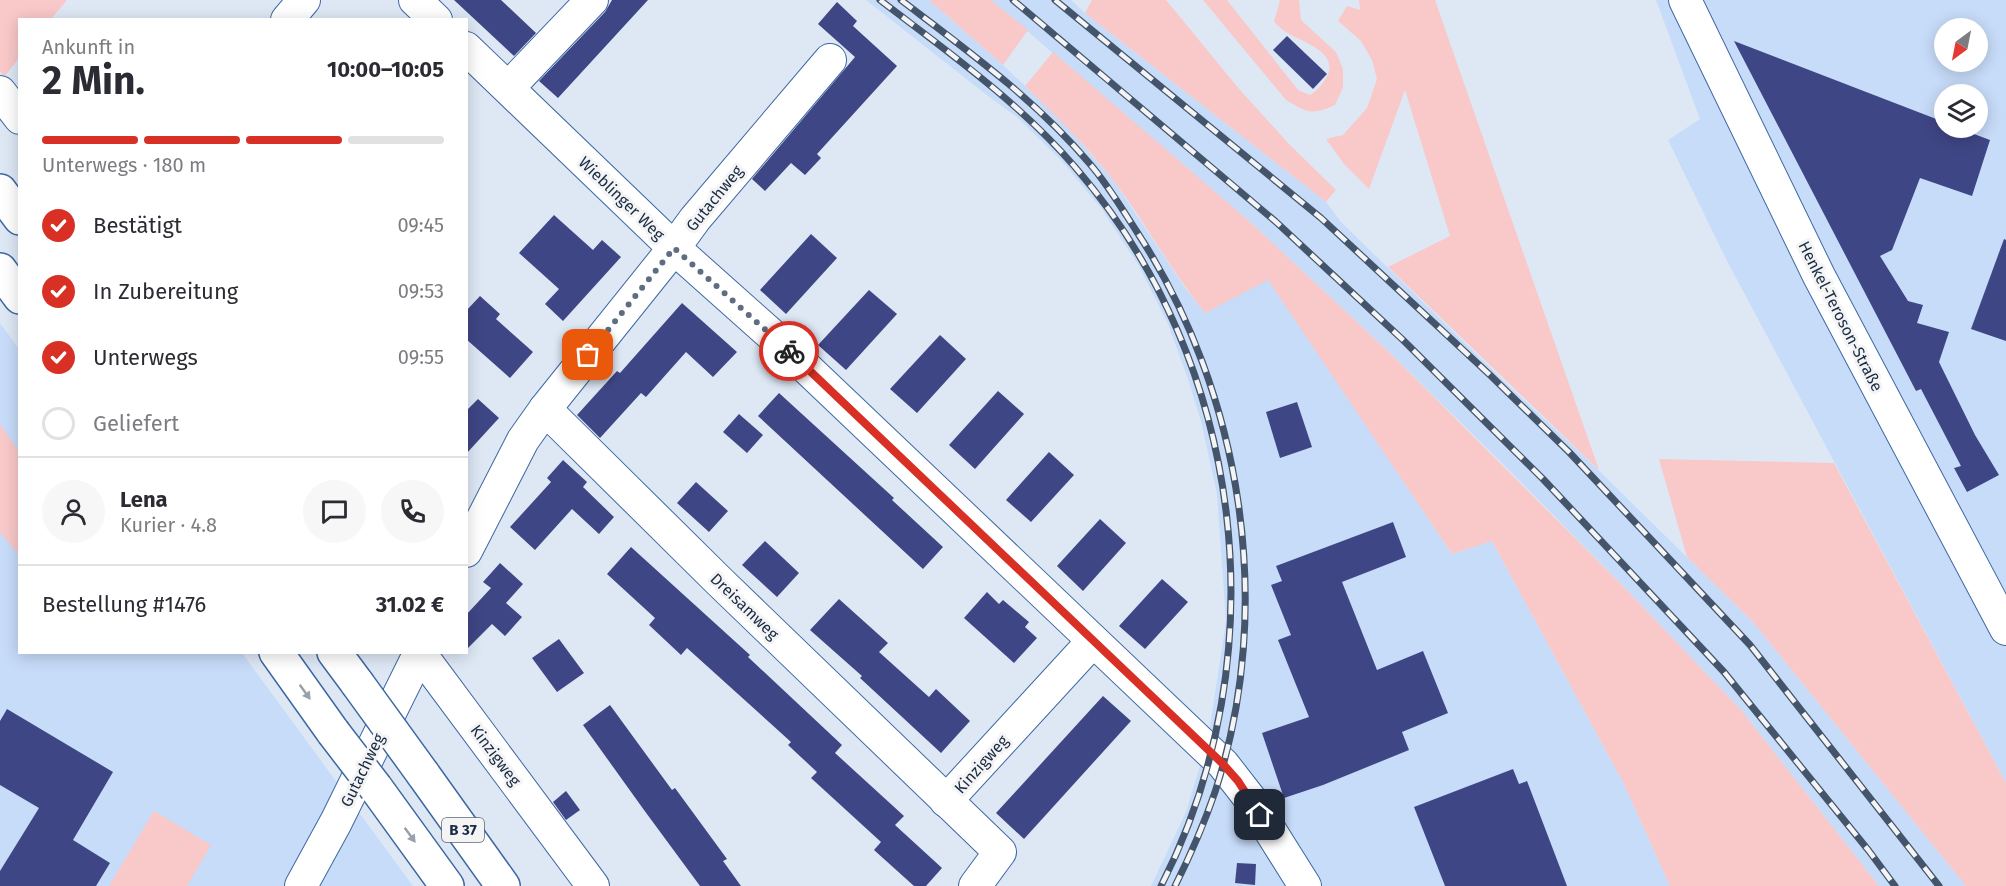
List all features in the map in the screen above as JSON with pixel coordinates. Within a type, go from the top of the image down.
[{"type":"highway","points":[[0,191],[18,215]]},
{"type":"highway","points":[[0,270],[18,294]]},
{"type":"highway","name":"B 37","points":[[277,654],[447,886]]},
{"type":"highway","name":"B 37","points":[[335,654],[503,886]]},
{"type":"street","points":[[289,18],[304,0]]},
{"type":"street","points":[[415,0],[434,18]]},
{"type":"street","points":[[509,87],[592,0]]},
{"type":"street","name":"Henkel-Teroson-Straße","points":[[1685,0],[1819,276],[2006,629]]},
{"type":"street","name":"Wieblinger Weg","points":[[468,50],[674,248],[776,338],[1230,772],[1251,800],[1305,886]]},
{"type":"street","name":"Gutachweg","points":[[468,547],[523,440],[545,409],[695,219],[830,60]]},
{"type":"street","points":[[0,92],[18,115]]},
{"type":"street","name":"Dreisamweg","points":[[545,409],[946,801]]},
{"type":"street","name":"Kinzigweg","points":[[975,886],[1000,852],[946,801],[1093,641]]},
{"type":"street","name":"Gutachweg","points":[[301,886],[336,822],[419,654]]},
{"type":"street","name":"Kinzigweg","points":[[420,654],[593,886]]},
{"type":"shaded area","points":[[0,0],[67,0],[52,18],[18,18],[18,59],[4,77],[0,71]]},
{"type":"shaded area","points":[[866,0],[929,0],[1003,65],[1064,123],[1114,181],[1185,288],[1205,313],[1268,279],[1452,554],[1492,541],[1624,784],[1670,886],[1151,886],[1186,812],[1208,739],[1226,622],[1217,494],[1201,421],[1188,379],[1168,324],[1139,266],[1101,208],[1061,160],[1017,117]]},
{"type":"shaded area","points":[[929,0],[991,0],[1028,30],[1003,65]]},
{"type":"shaded area","points":[[991,0],[1071,0],[1326,202],[1341,222],[1753,622],[1966,886],[1879,886],[1741,710],[1504,465],[1391,354],[1249,221]]},
{"type":"shaded area","points":[[1092,0],[1166,0],[1240,90],[1290,145],[1336,190],[1326,202],[1085,13]]},
{"type":"shaded area","points":[[1203,0],[1227,0],[1298,90],[1310,95],[1326,78],[1329,62],[1319,50],[1287,33],[1274,22],[1280,0],[1299,0],[1301,20],[1336,52],[1343,69],[1343,87],[1335,105],[1320,111],[1309,111],[1286,100]]},
{"type":"shaded area","points":[[1359,0],[1435,0],[1599,470],[1388,267],[1450,236],[1405,90],[1369,189],[1344,164],[1326,139],[1343,135],[1367,108],[1377,79],[1372,60],[1361,41],[1338,21],[1347,6],[1360,10]]},
{"type":"shaded area","points":[[1656,0],[2006,0],[2006,783],[1727,261],[1668,140],[1700,119]]},
{"type":"shaded area","points":[[1053,52],[1249,221],[1391,354],[1622,585],[1741,710],[1879,886],[1670,886],[1624,784],[1492,541],[1452,554],[1268,280],[1205,313],[1103,167],[1025,86]]},
{"type":"shaded area","points":[[0,323],[18,348],[18,654],[243,654],[413,886],[0,886]]},
{"type":"shaded area","points":[[0,424],[18,451],[18,554],[0,532]]},
{"type":"shaded area","points":[[1659,459],[1834,463],[2006,783],[2006,886],[1966,886],[1753,622],[1687,557]]},
{"type":"shaded area","points":[[154,811],[211,845],[187,886],[109,886]]},
{"type":"building","points":[[454,0],[501,0],[536,33],[514,56]]},
{"type":"building","points":[[612,0],[648,0],[558,98],[539,81],[605,12]]},
{"type":"building","points":[[837,2],[857,21],[853,26],[897,66],[817,154],[821,158],[805,175],[791,163],[765,191],[752,179],[855,57],[818,24]]},
{"type":"building","points":[[1287,36],[1327,74],[1313,89],[1273,50]]},
{"type":"building","points":[[1734,41],[1934,118],[1934,138],[1985,138],[1990,140],[1972,196],[1920,178],[1892,250],[1880,256],[1908,301],[1923,305],[1917,323],[1949,332],[1939,362],[1975,435],[1999,475],[1967,492],[1954,468],[1961,466],[1921,389],[1916,391]]},
{"type":"building","points":[[554,215],[593,250],[602,240],[621,257],[563,321],[545,304],[559,289],[519,253]]},
{"type":"building","points":[[811,234],[837,258],[786,314],[760,290]]},
{"type":"building","points":[[2004,239],[2006,240],[2006,341],[1971,329]]},
{"type":"building","points":[[869,290],[897,314],[846,370],[818,345]]},
{"type":"building","points":[[480,296],[500,314],[496,319],[533,352],[510,378],[468,341],[468,309]]},
{"type":"building","points":[[682,303],[737,352],[713,377],[686,352],[646,397],[641,393],[600,438],[577,415],[617,371],[620,373]]},
{"type":"building","points":[[940,335],[966,359],[917,413],[890,389]]},
{"type":"building","points":[[998,391],[1024,414],[975,469],[949,445]]},
{"type":"building","points":[[779,393],[894,498],[892,500],[943,547],[923,569],[758,416]]},
{"type":"building","points":[[478,399],[499,418],[468,452],[468,409]]},
{"type":"building","points":[[1297,402],[1312,447],[1280,458],[1266,412]]},
{"type":"building","points":[[739,414],[763,435],[747,453],[723,432]]},
{"type":"building","points":[[1049,452],[1074,475],[1031,522],[1006,500]]},
{"type":"building","points":[[563,460],[587,482],[583,487],[614,517],[599,534],[572,509],[535,550],[510,527],[551,482],[547,478]]},
{"type":"building","points":[[696,482],[728,511],[709,532],[677,503]]},
{"type":"building","points":[[1100,519],[1126,543],[1083,591],[1057,566]]},
{"type":"building","points":[[1393,522],[1406,557],[1342,582],[1377,670],[1423,651],[1448,713],[1402,732],[1409,750],[1323,785],[1284,798],[1262,733],[1309,717],[1278,640],[1291,635],[1271,585],[1282,581],[1276,566]]},
{"type":"building","points":[[765,541],[799,573],[777,597],[742,565]]},
{"type":"building","points":[[631,547],[750,655],[748,657],[842,745],[835,753],[904,816],[895,825],[942,868],[926,886],[914,886],[874,850],[881,842],[811,778],[817,772],[788,745],[791,742],[687,648],[681,655],[649,625],[655,618],[607,574]]},
{"type":"building","points":[[500,563],[523,584],[506,603],[522,617],[505,636],[492,624],[468,648],[468,613],[491,588],[483,582]]},
{"type":"building","points":[[1162,579],[1188,602],[1145,649],[1119,626]]},
{"type":"building","points":[[987,592],[999,604],[1003,600],[1029,622],[1025,627],[1037,638],[1014,663],[964,618]]},
{"type":"building","points":[[839,599],[888,643],[879,652],[929,697],[936,689],[970,721],[941,753],[860,678],[862,676],[810,630]]},
{"type":"building","points":[[559,639],[584,673],[557,692],[532,658]]},
{"type":"building","points":[[1103,696],[1131,721],[1024,839],[996,813]]},
{"type":"building","points":[[610,705],[672,790],[675,788],[727,859],[723,861],[741,886],[700,886],[644,810],[583,725]]},
{"type":"building","points":[[7,709],[113,772],[73,840],[110,863],[96,886],[0,886],[0,871],[39,808],[0,785],[0,721]]},
{"type":"building","points":[[1513,769],[1519,784],[1527,781],[1567,886],[1445,886],[1414,807]]},
{"type":"building","points":[[566,791],[580,810],[566,820],[553,802]]},
{"type":"building","points":[[1237,863],[1256,864],[1255,885],[1235,883]]},
{"type":"railway","points":[[880,0],[1007,99],[1075,167],[1133,245],[1177,330],[1208,420],[1226,514],[1231,609],[1221,704],[1198,797],[1161,886]]},
{"type":"railway","points":[[901,0],[1024,97],[1069,141],[1103,180],[1137,232],[1173,295],[1202,361],[1224,431],[1238,503],[1245,576],[1243,649],[1233,721],[1215,792],[1175,886]]},
{"type":"railway","points":[[1013,0],[1275,221],[1402,339],[1543,479],[1724,672],[1895,886]]},
{"type":"railway","points":[[1055,0],[1321,218],[1569,452],[1750,645],[1939,886]]},
{"type":"way so far","points":[[588,355],[674,248],[789,351]]},
{"type":"route","points":[[789,351],[1223,764],[1238,781],[1260,815]]}]
